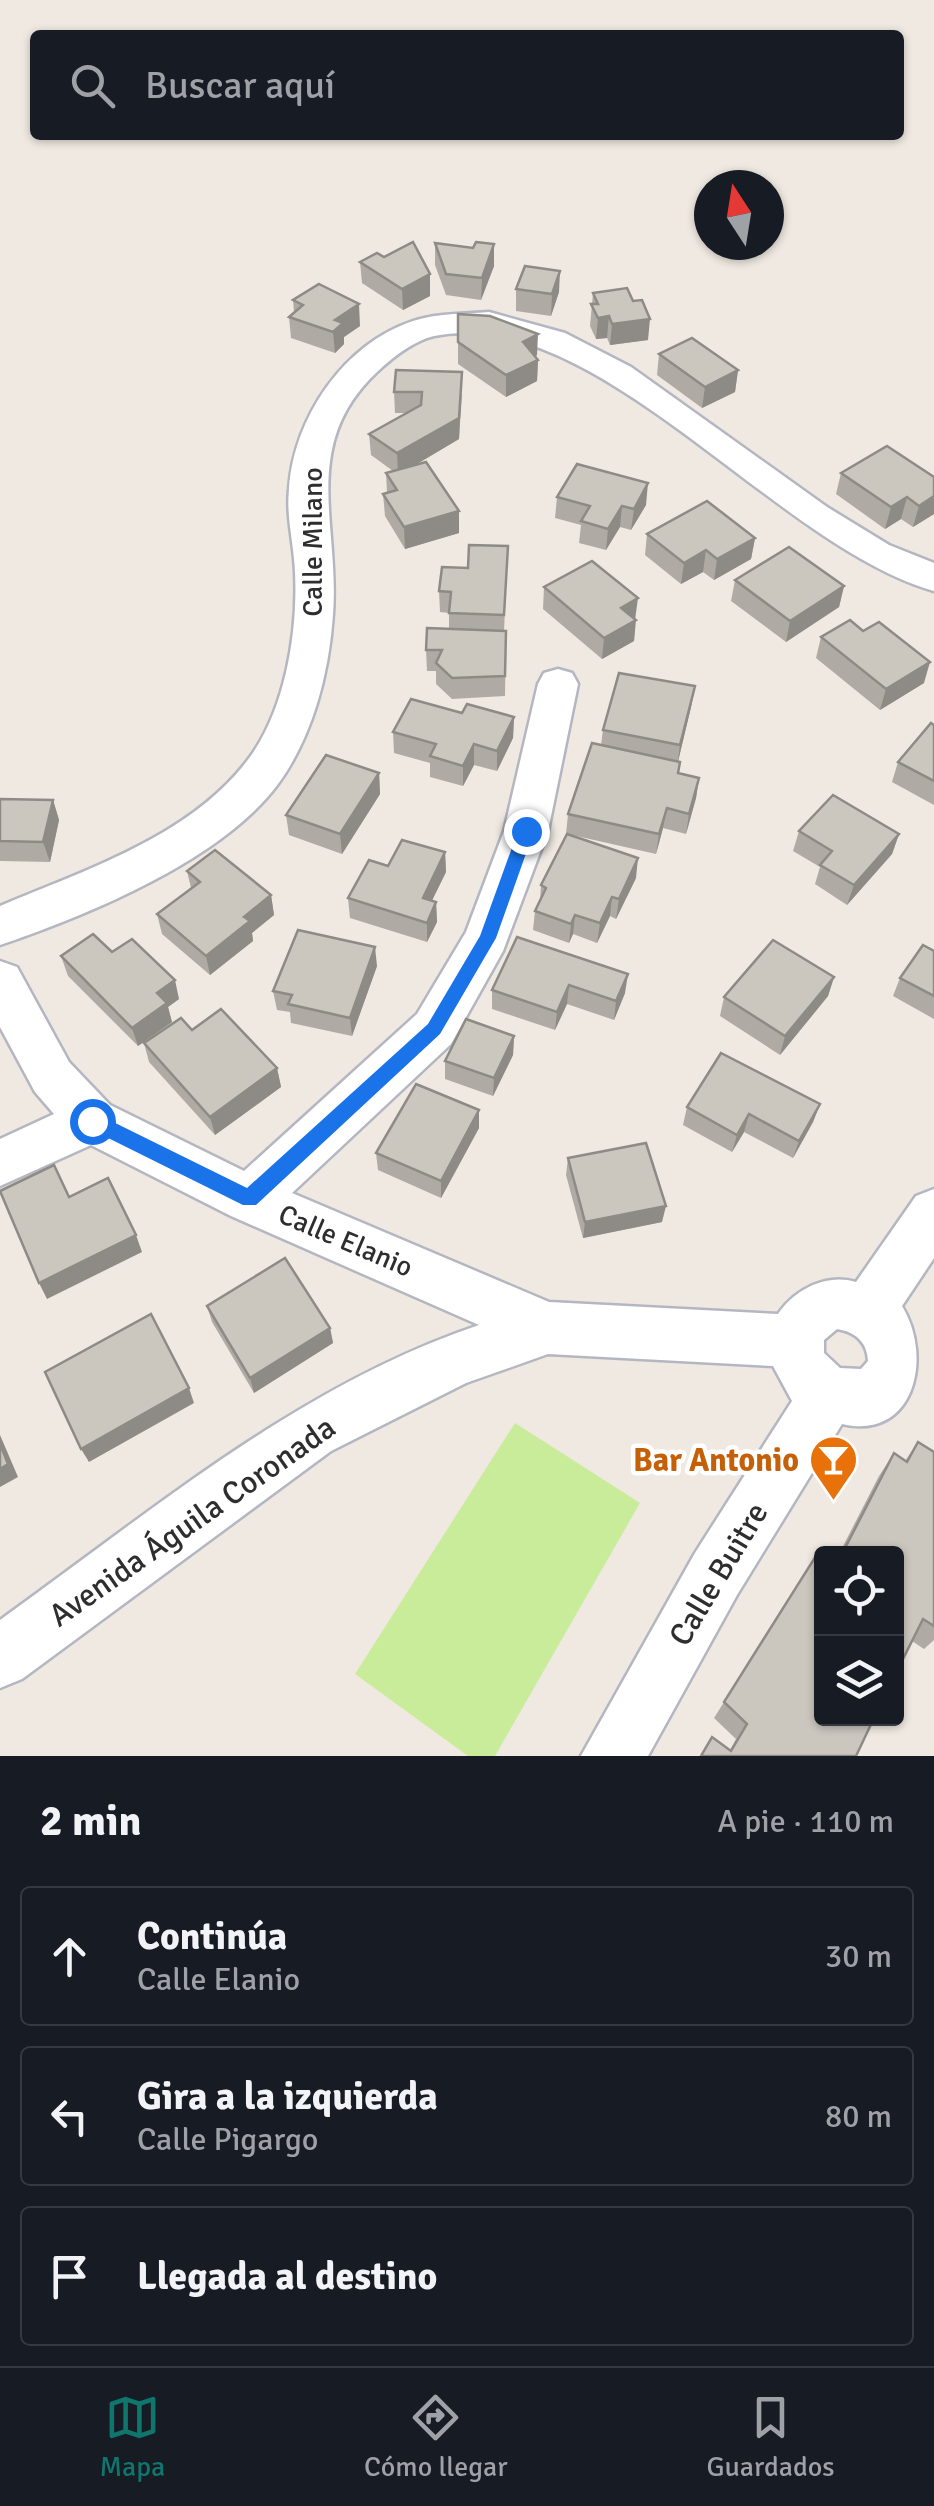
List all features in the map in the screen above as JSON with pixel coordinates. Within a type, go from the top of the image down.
[{"type":"street","name":"Calle Milano","points":[[0,926],[129,869],[216,820],[263,774],[290,722],[310,649],[315,585],[306,488],[315,440],[356,374],[387,346],[425,327],[462,320],[510,324],[562,342],[694,426],[870,550],[934,578]]},
{"type":"street","points":[[249,1199],[434,1029],[487,938],[520,849],[558,684]]},
{"type":"street","name":"Calle Elanio","points":[[0,981],[52,1076],[92,1121],[249,1199],[548,1328]]},
{"type":"street","points":[[0,1163],[92,1121]]},
{"type":"street","points":[[868,1311],[934,1213]]},
{"type":"street","points":[[852,1304],[868,1311],[893,1338],[915,1378],[860,1400],[828,1395],[803,1372],[795,1341],[808,1315],[820,1307],[852,1304]]},
{"type":"street","name":"Avenida Águila Coronada","points":[[0,1656],[311,1432],[454,1360],[548,1328],[795,1341]]},
{"type":"street","name":"Calle Buitre","points":[[613,1756],[716,1574],[828,1395]]},
{"type":"green space","points":[[515,1423],[640,1503],[495,1756],[468,1756],[355,1674]]},
{"type":"building","points":[[413,242],[430,274],[402,289],[360,262],[377,253],[384,257]]},
{"type":"building","points":[[476,242],[494,244],[482,278],[446,274],[435,243],[473,248]]},
{"type":"building","points":[[525,266],[560,271],[552,294],[516,289]]},
{"type":"building","points":[[319,284],[359,304],[335,320],[343,323],[333,332],[289,317],[303,305],[293,300]]},
{"type":"building","points":[[627,288],[633,301],[642,300],[650,319],[612,324],[609,316],[598,318],[591,304],[598,304],[593,293]]},
{"type":"building","points":[[458,314],[490,316],[538,334],[523,342],[538,360],[506,375],[458,342]]},
{"type":"building","points":[[692,338],[738,370],[705,387],[659,354]]},
{"type":"building","points":[[396,370],[462,372],[459,418],[397,453],[369,434],[421,405],[422,392],[394,392]]},
{"type":"building","points":[[887,446],[934,477],[934,496],[919,506],[907,497],[891,507],[841,473]]},
{"type":"building","points":[[426,462],[459,511],[404,527],[383,494],[397,490],[386,473]]},
{"type":"building","points":[[577,464],[648,483],[634,509],[622,506],[608,529],[581,521],[590,506],[557,497]]},
{"type":"building","points":[[707,501],[755,538],[717,559],[706,550],[684,563],[647,534]]},
{"type":"building","points":[[469,545],[508,546],[504,615],[449,613],[451,592],[439,591],[442,567],[468,568]]},
{"type":"building","points":[[789,547],[844,586],[790,621],[735,580]]},
{"type":"building","points":[[592,561],[638,598],[621,608],[636,620],[604,638],[544,587]]},
{"type":"building","points":[[850,620],[863,631],[879,622],[930,662],[886,689],[821,637]]},
{"type":"building","points":[[427,628],[506,631],[505,676],[452,678],[436,663],[442,650],[426,650]]},
{"type":"building","points":[[619,673],[695,686],[680,745],[603,730]]},
{"type":"building","points":[[411,699],[462,713],[467,704],[514,717],[497,751],[474,744],[463,766],[430,756],[436,744],[393,732]]},
{"type":"building","points":[[931,723],[934,725],[934,781],[898,762]]},
{"type":"building","points":[[592,743],[680,762],[678,773],[699,778],[689,814],[667,808],[659,834],[568,814]]},
{"type":"building","points":[[326,755],[379,773],[340,834],[286,815]]},
{"type":"building","points":[[833,795],[899,834],[854,885],[820,865],[832,851],[799,831]]},
{"type":"building","points":[[0,799],[53,800],[43,842],[0,841]]},
{"type":"building","points":[[567,834],[638,858],[619,899],[612,897],[600,923],[575,915],[571,924],[535,911],[546,888],[541,885]]},
{"type":"building","points":[[402,840],[445,852],[423,898],[436,902],[427,923],[348,898],[369,860],[388,866]]},
{"type":"building","points":[[215,850],[271,895],[244,917],[250,921],[206,956],[157,914],[200,882],[187,871]]},
{"type":"building","points":[[298,930],[375,947],[350,1018],[288,1004],[292,995],[273,991]]},
{"type":"building","points":[[93,934],[112,952],[132,939],[175,980],[157,993],[167,1003],[132,1028],[61,956]]},
{"type":"building","points":[[517,937],[628,974],[616,1001],[569,985],[557,1012],[492,990]]},
{"type":"building","points":[[773,940],[834,977],[785,1036],[724,997]]},
{"type":"building","points":[[923,945],[934,951],[934,996],[900,978]]},
{"type":"building","points":[[221,1009],[277,1068],[210,1117],[144,1043],[181,1018],[192,1030]]},
{"type":"building","points":[[466,1019],[514,1036],[494,1078],[445,1061]]},
{"type":"building","points":[[721,1053],[820,1104],[799,1141],[749,1114],[737,1135],[687,1107]]},
{"type":"building","points":[[416,1084],[479,1110],[441,1181],[376,1153]]},
{"type":"building","points":[[646,1143],[666,1206],[585,1222],[568,1158]]},
{"type":"building","points":[[54,1165],[69,1197],[108,1178],[136,1235],[39,1283],[0,1191]]},
{"type":"building","points":[[285,1258],[330,1328],[250,1378],[207,1306]]},
{"type":"building","points":[[151,1314],[189,1388],[81,1449],[45,1372]]},
{"type":"building","points":[[918,1442],[934,1452],[934,1626],[923,1619],[904,1657],[904,1546],[846,1546],[894,1453],[907,1462]]},
{"type":"building","points":[[0,1444],[8,1464],[0,1469]]},
{"type":"building","points":[[814,1559],[814,1726],[870,1726],[856,1756],[701,1756],[712,1737],[731,1751],[747,1724],[724,1702]]},
{"type":"place","name":"Bar Antonio","points":[[834,1502]]},
{"type":"route","points":[[92,1121],[249,1199],[434,1029],[487,938],[526,831]]}]
